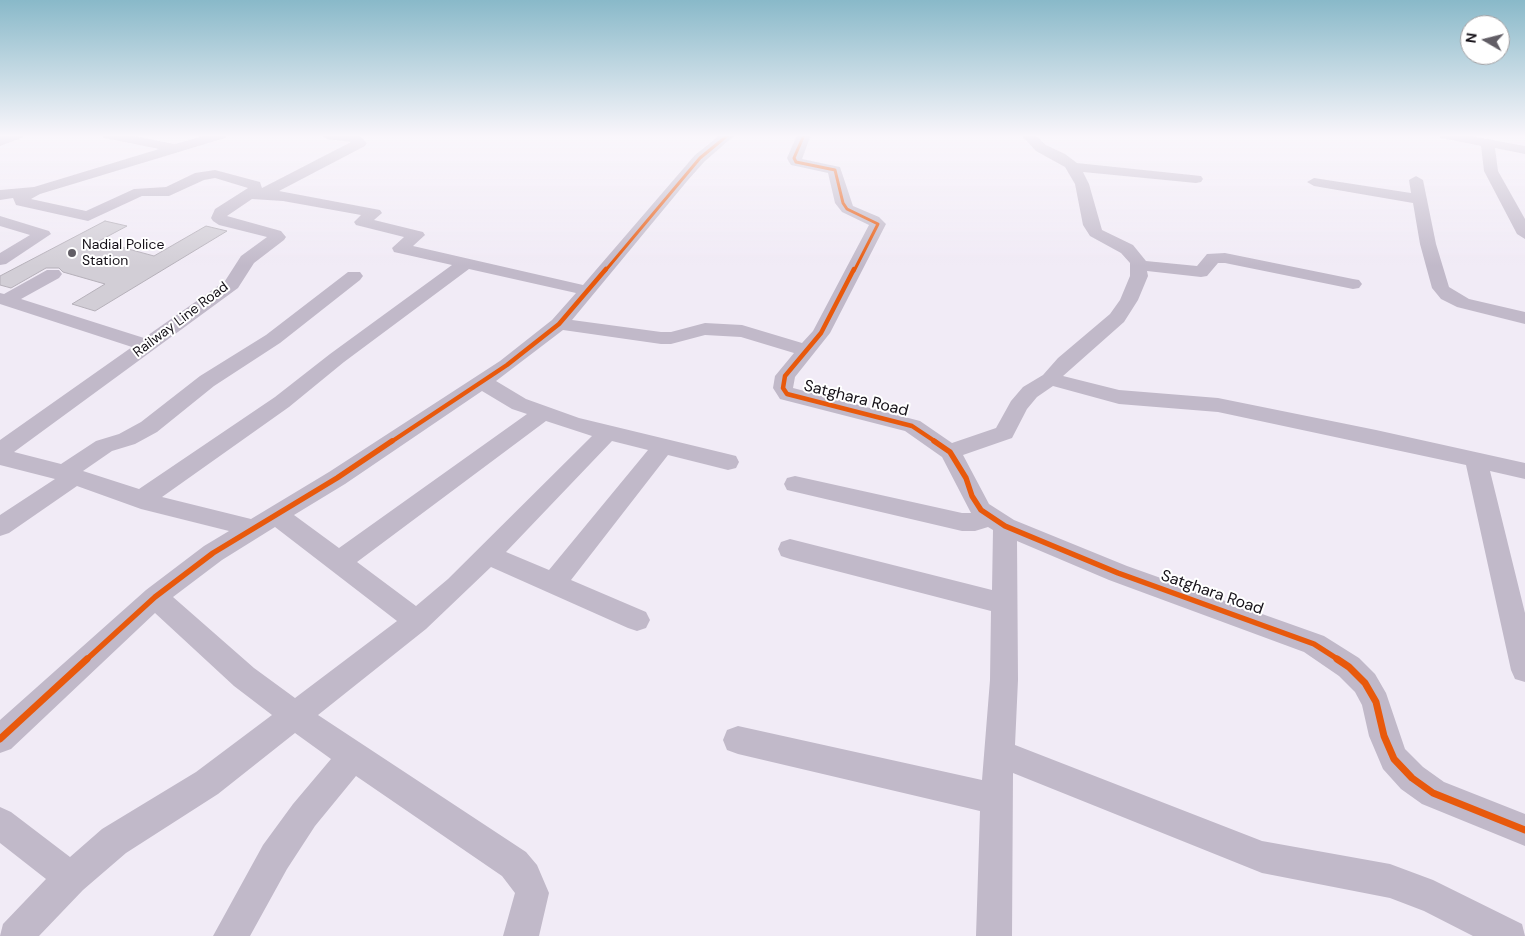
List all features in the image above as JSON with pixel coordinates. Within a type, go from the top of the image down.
[{"type":"street","points":[[0,195],[35,191],[76,179]]},
{"type":"street","points":[[35,191],[20,199],[21,202],[88,216],[139,192],[169,191],[197,179]]},
{"type":"street","points":[[236,179],[251,182],[255,185],[255,195]]},
{"type":"street","points":[[255,195],[288,179]]},
{"type":"street","points":[[6,725],[155,597],[213,553],[275,514],[338,478],[482,382],[559,324],[681,179]]},
{"type":"street","name":"Satghara Road","points":[[837,179],[846,209],[853,214],[873,220],[878,224],[821,332],[785,376],[783,388],[787,394],[912,426],[950,452],[966,478],[972,496],[981,510],[997,521],[1118,573],[1222,609],[1314,644],[1349,667],[1365,683],[1376,702],[1384,736],[1394,758],[1412,778],[1433,793],[1525,830]]},
{"type":"street","points":[[950,452],[1004,433],[1018,406],[1030,392],[1050,379],[1065,362],[1117,318],[1129,300],[1138,276],[1138,266],[1127,249],[1096,233],[1091,225],[1082,184],[1079,179]]},
{"type":"street","points":[[1495,179],[1525,234]]},
{"type":"street","points":[[1416,180],[1428,244],[1441,288],[1447,295],[1463,303],[1525,318]]},
{"type":"street","points":[[1314,182],[1420,199]]},
{"type":"street","points":[[255,195],[283,196],[374,213],[362,222],[417,235],[400,248],[588,291]]},
{"type":"street","name":"Railway Line Road","points":[[0,451],[225,289],[237,276],[247,260],[278,237],[275,234],[225,222],[219,218],[221,212],[255,195]]},
{"type":"street","points":[[0,221],[43,234],[0,260]]},
{"type":"street","points":[[1138,266],[1201,272],[1213,258],[1225,258],[1353,284]]},
{"type":"street","points":[[142,500],[282,402],[336,358],[466,263]]},
{"type":"street","points":[[3,299],[53,274]]},
{"type":"street","points":[[0,527],[104,446],[127,439],[149,427],[207,381],[273,339],[354,276]]},
{"type":"street","points":[[3,299],[148,346]]},
{"type":"street","points":[[559,324],[661,338],[671,338],[705,329],[742,331],[805,350]]},
{"type":"street","points":[[1050,379],[1119,397],[1177,400],[1218,406],[1476,459],[1525,471]]},
{"type":"street","points":[[482,382],[520,404],[543,413],[607,433],[728,462]]},
{"type":"street","points":[[338,562],[543,413]]},
{"type":"street","points":[[15,936],[71,878],[114,841],[207,783],[295,713],[417,621],[488,555],[607,433]]},
{"type":"street","points":[[553,584],[663,446]]},
{"type":"street","points":[[0,457],[69,475],[142,500],[205,518],[252,528]]},
{"type":"street","points":[[1476,459],[1525,670]]},
{"type":"street","points":[[795,484],[962,522],[997,521],[1004,604],[1004,680],[996,799],[994,936]]},
{"type":"street","points":[[275,514],[417,621]]},
{"type":"street","points":[[790,549],[1004,604]]},
{"type":"street","points":[[488,555],[637,620]]},
{"type":"street","points":[[155,597],[244,676],[352,756],[514,864],[525,877],[532,893],[521,936]]},
{"type":"street","points":[[738,740],[996,799]]},
{"type":"street","points":[[999,753],[1262,857],[1390,881],[1434,897],[1510,936]]},
{"type":"street","points":[[231,936],[275,858],[304,816],[352,756]]},
{"type":"street","points":[[0,822],[71,878]]},
{"type":"building","points":[[105,221],[127,226],[99,241],[154,256],[206,226],[227,231],[95,311],[72,304],[105,284],[63,272],[59,268],[46,268],[11,288],[0,285],[0,276]]},
{"type":"cycle path","points":[[0,739],[155,597],[213,553],[337,478],[507,365],[559,324],[682,179]]},
{"type":"cycle path","points":[[837,179],[843,203],[847,209],[878,224],[821,333],[785,376],[783,388],[787,394],[912,426],[950,452],[966,478],[972,496],[981,510],[1005,526],[1118,573],[1222,609],[1314,644],[1349,667],[1365,683],[1376,702],[1384,736],[1394,759],[1412,778],[1433,793],[1525,830]]},
{"type":"place","name":"Nadial Police Station","points":[[72,253]]}]
